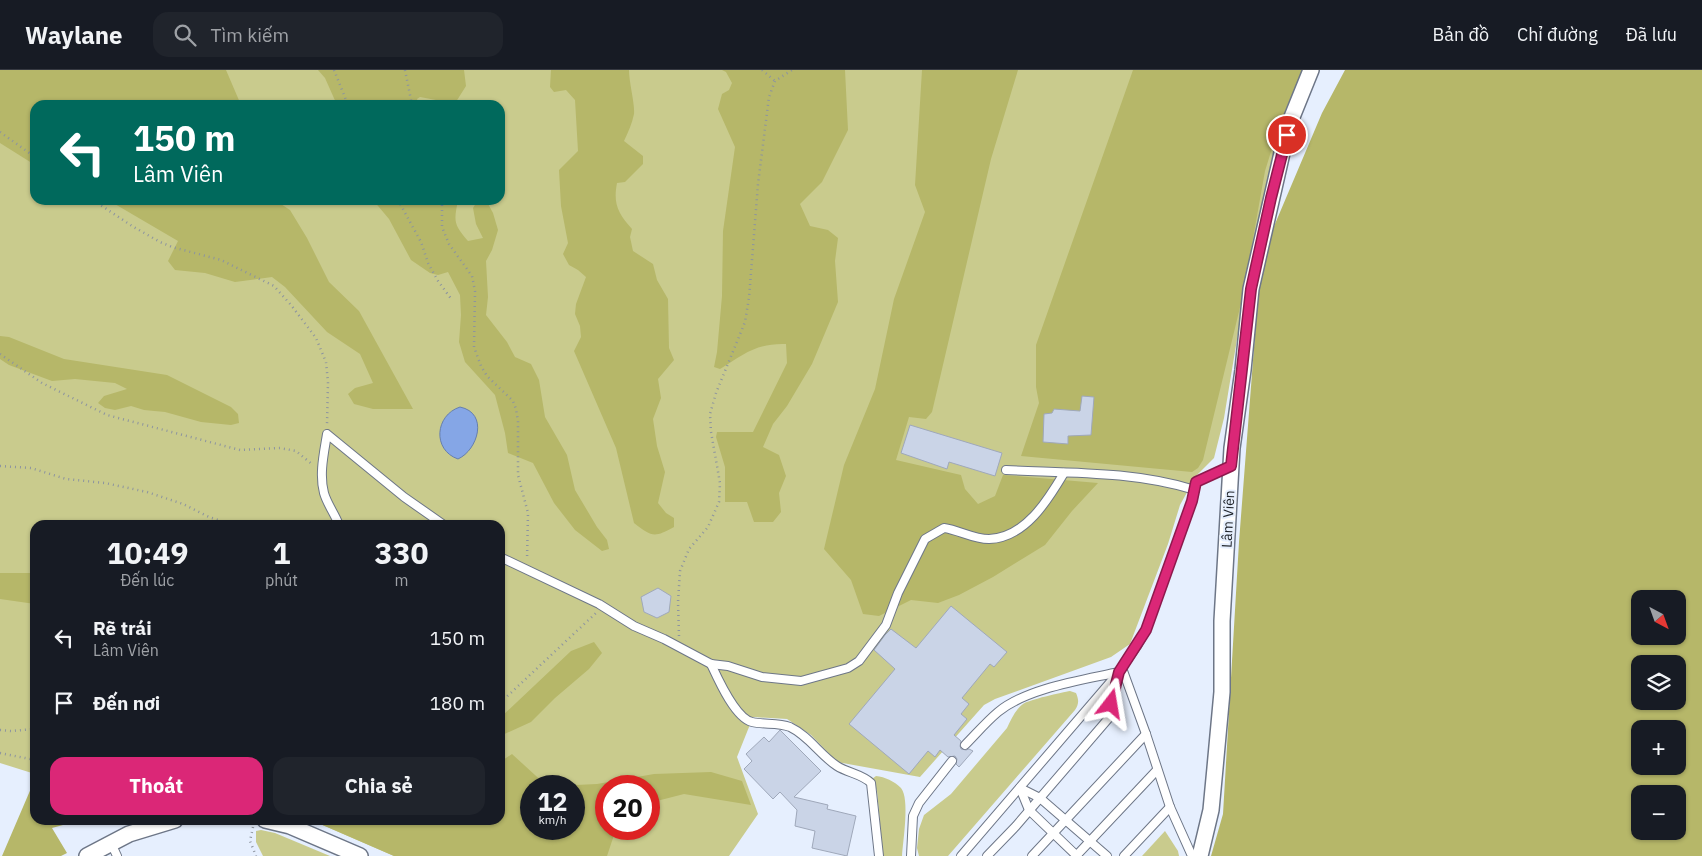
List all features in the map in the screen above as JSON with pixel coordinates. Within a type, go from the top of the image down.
[{"type":"street","name":"Lâm Viên","points":[[1200,856],[1211,810],[1219,730],[1222,692],[1222,621],[1231,466],[1251,289],[1282,153],[1292,117],[1311,70]]},
{"type":"street","points":[[87,856],[114,850],[129,834],[158,825]]},
{"type":"street","points":[[286,825],[360,856]]},
{"type":"lane","points":[[337,520],[324,494],[322,464],[327,434],[404,497],[437,520]]},
{"type":"lane","points":[[961,856],[1120,670],[1146,630],[1192,501],[1196,482],[1231,466]]},
{"type":"lane","points":[[1006,470],[1145,478],[1170,482],[1194,490]]},
{"type":"lane","points":[[505,560],[603,606],[634,626],[711,664],[728,666],[762,677],[801,680],[848,668],[859,661],[886,625],[898,593],[925,539],[944,528],[988,539],[1006,535],[1026,524],[1050,496],[1064,473]]},
{"type":"lane","points":[[711,664],[730,701],[747,721],[789,727],[809,741],[838,767],[867,779],[871,783],[879,856]]},
{"type":"lane","points":[[1120,670],[1146,734],[1170,807],[1192,856]]},
{"type":"lane","points":[[965,745],[998,712],[1024,697],[1070,682],[1120,670]]},
{"type":"lane","points":[[988,856],[1108,719],[1120,670]]},
{"type":"lane","points":[[1032,856],[1146,734]]},
{"type":"lane","points":[[911,856],[913,816],[919,803],[952,761]]},
{"type":"lane","points":[[1020,788],[1029,810],[1076,856],[1157,770]]},
{"type":"lane","points":[[1020,788],[1040,798],[1107,856]]},
{"type":"lane","points":[[1124,856],[1170,807]]},
{"type":"path","points":[[334,70],[346,100]]},
{"type":"path","points":[[405,70],[411,100]]},
{"type":"path","points":[[762,70],[776,81]]},
{"type":"path","points":[[679,647],[678,602],[680,570],[689,549],[708,527],[719,502],[720,483],[711,432],[710,414],[716,393],[744,322],[749,298],[758,184],[769,97],[776,81],[792,70]]},
{"type":"path","points":[[0,132],[30,153]]},
{"type":"path","points":[[100,205],[160,242],[221,260],[274,286],[316,338],[326,362],[328,382],[327,434]]},
{"type":"path","points":[[401,205],[422,242],[428,263],[452,300]]},
{"type":"path","points":[[442,205],[442,227],[448,244],[472,276],[475,291],[474,347],[487,376],[513,401],[516,409],[518,421],[518,475],[528,513],[528,569]]},
{"type":"path","points":[[0,354],[42,384],[107,415],[240,450],[280,448],[296,451],[322,475]]},
{"type":"path","points":[[0,466],[31,468],[66,479],[106,483],[147,492],[183,504],[219,520]]},
{"type":"path","points":[[505,698],[603,606]]},
{"type":"path","points":[[0,730],[30,730]]},
{"type":"path","points":[[0,753],[30,759]]},
{"type":"path","points":[[254,825],[250,841],[256,856]]},
{"type":"green space","points":[[0,70],[1306,70],[1271,162],[1240,321],[1224,418],[1214,458],[1196,476],[1180,505],[1168,544],[1130,644],[1111,657],[995,699],[984,705],[920,777],[837,762],[811,735],[787,719],[753,717],[737,757],[758,814],[729,856],[394,856],[323,825],[505,825],[505,520],[30,520],[30,772],[0,763]]},
{"type":"green space","points":[[1070,691],[1076,693],[1078,698],[1075,710],[948,856],[919,856],[917,848],[919,829],[924,815],[951,794],[1007,728],[1018,709],[1031,700]]},
{"type":"green space","points":[[876,776],[892,781],[904,793],[906,810],[902,856],[883,856],[877,791],[872,779]]},
{"type":"green space","points":[[261,830],[275,833],[330,856],[263,856],[256,842],[256,831]]},
{"type":"green space","points":[[1165,831],[1178,851],[1179,856],[1142,856]]},
{"type":"shaded area","points":[[0,70],[226,70],[239,100],[30,100],[30,162],[0,143]]},
{"type":"shaded area","points":[[318,70],[464,70],[466,86],[457,100],[436,100],[420,97],[417,100],[335,100],[325,78]]},
{"type":"shaded area","points":[[551,70],[629,70],[634,114],[624,141],[643,156],[643,164],[625,182],[617,183],[616,203],[623,218],[632,229],[630,237],[633,251],[653,264],[657,280],[668,299],[669,348],[674,360],[658,379],[661,398],[653,419],[657,446],[665,472],[658,503],[666,513],[674,518],[674,527],[662,533],[649,533],[634,523],[616,448],[574,351],[581,337],[580,326],[575,314],[576,304],[586,277],[569,265],[563,254],[568,243],[561,206],[559,170],[578,151],[575,100],[566,90],[554,92],[550,87]]},
{"type":"shaded area","points":[[722,70],[845,70],[848,130],[822,182],[800,204],[810,226],[828,230],[838,238],[835,261],[838,302],[812,364],[787,406],[773,424],[763,447],[779,455],[786,476],[779,493],[781,512],[773,522],[754,522],[747,502],[725,502],[725,467],[716,437],[717,432],[753,432],[787,363],[786,344],[776,344],[751,350],[720,369],[714,367],[722,296],[723,231],[735,147],[718,109],[722,94],[729,90],[732,83],[726,72]]},
{"type":"shaded area","points":[[922,70],[1018,70],[991,159],[932,412],[926,419],[909,417],[896,460],[961,475],[965,489],[978,504],[995,496],[1003,475],[1098,483],[1072,511],[1045,545],[993,577],[959,595],[938,603],[911,600],[879,616],[863,614],[851,580],[824,549],[844,465],[875,389],[894,299],[925,212],[915,185]]},
{"type":"shaded area","points":[[1133,70],[1302,70],[1279,126],[1265,171],[1243,295],[1203,460],[1198,468],[1192,472],[1021,456],[1039,403],[1036,387],[1036,345]]},
{"type":"shaded area","points":[[1345,70],[1702,70],[1702,856],[1211,856],[1223,814],[1239,542],[1261,257],[1322,113]]},
{"type":"shaded area","points":[[117,205],[282,205],[290,210],[307,238],[329,282],[359,311],[413,409],[373,409],[354,404],[348,394],[355,388],[373,383],[360,354],[327,332],[285,287],[272,277],[235,282],[205,273],[175,270],[168,261],[178,241]]},
{"type":"shaded area","points":[[377,205],[457,205],[457,226],[468,241],[483,238],[476,224],[473,208],[475,205],[489,205],[498,230],[492,250],[486,261],[488,297],[486,315],[507,342],[515,357],[531,364],[539,380],[545,417],[567,455],[575,490],[607,540],[609,549],[602,551],[575,530],[554,503],[533,463],[508,453],[495,395],[465,362],[459,342],[460,295],[448,272],[438,275],[430,273],[411,260],[389,219]]},
{"type":"shaded area","points":[[0,336],[9,337],[64,359],[167,375],[231,407],[238,414],[239,423],[231,425],[201,422],[165,412],[144,410],[131,406],[115,410],[105,408],[98,403],[104,396],[127,389],[115,383],[75,379],[52,381],[9,365],[0,359]]},
{"type":"shaded area","points":[[0,573],[30,573],[30,603],[0,599]]},
{"type":"shaded area","points":[[594,642],[602,653],[589,669],[555,698],[531,722],[505,734],[505,713],[571,651]]},
{"type":"shaded area","points":[[512,754],[535,775],[520,775],[520,840],[585,840],[585,785],[595,784],[595,840],[612,840],[607,856],[394,856],[323,825],[505,825],[505,759]]},
{"type":"shaded area","points":[[711,772],[742,781],[751,805],[684,794],[660,800],[660,775],[648,775]]},
{"type":"shaded area","points":[[30,791],[30,825],[63,825],[52,828],[67,853],[61,856],[2,856]]},
{"type":"water","points":[[460,407],[475,416],[477,432],[471,448],[458,459],[450,455],[444,448],[440,433],[445,417]]},
{"type":"building","points":[[1082,396],[1094,397],[1091,435],[1068,436],[1068,444],[1043,442],[1044,414],[1052,413],[1054,409],[1080,411]]},
{"type":"building","points":[[910,425],[1002,453],[995,476],[949,462],[947,469],[901,453]]},
{"type":"building","points":[[658,588],[671,596],[669,612],[657,618],[644,612],[641,597]]},
{"type":"building","points":[[951,606],[1007,652],[994,667],[990,664],[962,698],[969,704],[961,714],[967,719],[954,735],[961,741],[961,749],[973,751],[959,767],[956,764],[957,759],[955,756],[948,757],[940,750],[935,757],[928,751],[909,774],[849,724],[895,669],[874,650],[885,635],[891,629],[916,648]]},
{"type":"building","points":[[780,730],[821,771],[794,797],[828,805],[827,809],[856,816],[847,856],[812,848],[815,831],[795,826],[797,810],[780,792],[773,799],[744,769],[752,761],[746,754],[764,737],[769,742]]},
{"type":"route","points":[[1111,704],[1119,672],[1146,630],[1192,501],[1196,482],[1231,466],[1251,289],[1287,135]]}]
